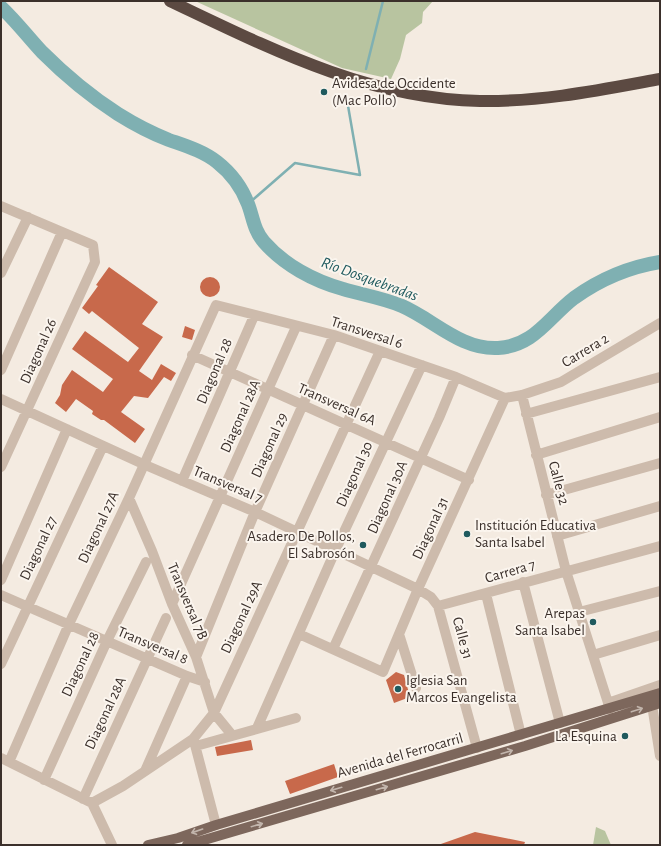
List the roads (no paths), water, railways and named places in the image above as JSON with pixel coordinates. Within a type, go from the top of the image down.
[{"type":"highway","points":[[170,1],[285,54],[324,70],[378,87],[416,95],[480,101],[532,99],[576,95],[660,79]]},
{"type":"main road","name":"Avenida del Ferrocarril","points":[[148,845],[178,838],[216,825],[521,735],[609,706],[660,693]]},
{"type":"main road","name":"Avenida del Ferrocarril","points":[[187,845],[518,748],[656,704]]},
{"type":"street","points":[[1,206],[62,232],[1,370]]},
{"type":"street","points":[[1,273],[28,217]]},
{"type":"street","name":"Diagonal 26","points":[[1,467],[94,262],[92,245],[62,232]]},
{"type":"street","name":"Transversal 6","points":[[216,305],[254,316],[334,335],[422,365],[505,398]]},
{"type":"street","name":"Diagonal 27A","points":[[5,760],[129,498],[192,355],[216,305]]},
{"type":"street","name":"Diagonal 28","points":[[182,481],[254,316]]},
{"type":"street","name":"Carrera 2","points":[[522,395],[561,382],[660,322]]},
{"type":"street","name":"Diagonal 28A","points":[[172,604],[296,326]]},
{"type":"street","name":"Diagonal 29","points":[[196,657],[255,512],[334,335]]},
{"type":"street","name":"Diagonal 29A","points":[[87,801],[123,786],[194,742],[214,713],[345,424],[380,351]]},
{"type":"street","name":"Transversal 6A","points":[[192,355],[469,480]]},
{"type":"street","name":"Diagonal 30","points":[[257,728],[385,441],[422,365]]},
{"type":"street","points":[[526,414],[660,377]]},
{"type":"street","name":"Diagonal 30A","points":[[333,649],[372,566],[456,378]]},
{"type":"street","points":[[505,398],[522,395]]},
{"type":"street","name":"Calle 32","points":[[522,395],[566,571],[609,706]]},
{"type":"street","name":"Diagonal 31","points":[[333,649],[383,672],[418,589],[469,480],[505,398]]},
{"type":"street","name":"Transversal 7","points":[[1,399],[143,464],[255,512],[372,566],[418,589],[431,597],[438,606]]},
{"type":"street","points":[[536,455],[660,417]]},
{"type":"street","points":[[1,580],[67,429]]},
{"type":"street","name":"Diagonal 27","points":[[1,664],[103,446]]},
{"type":"street","points":[[546,495],[660,463]]},
{"type":"street","name":"Transversal 7B","points":[[129,498],[152,551],[172,604],[196,657],[214,713],[232,735]]},
{"type":"street","points":[[557,536],[660,506]]},
{"type":"street","name":"Carrera 7","points":[[438,606],[660,546]]},
{"type":"street","name":"Diagonal 28","points":[[44,780],[107,641],[146,562]]},
{"type":"street","points":[[523,582],[560,723]]},
{"type":"street","points":[[579,612],[660,591]]},
{"type":"street","points":[[486,594],[521,735]]},
{"type":"street","name":"Transversal 8","points":[[1,595],[187,676],[205,682]]},
{"type":"street","name":"Calle 31","points":[[438,606],[477,748]]},
{"type":"street","name":"Diagonal 28A","points":[[87,801],[147,658],[166,618]]},
{"type":"street","points":[[299,634],[333,649]]},
{"type":"street","points":[[399,634],[416,688]]},
{"type":"street","points":[[593,654],[660,635]]},
{"type":"street","points":[[145,771],[187,676]]},
{"type":"street","points":[[609,706],[660,685]]},
{"type":"street","points":[[656,704],[660,756]]},
{"type":"street","points":[[216,825],[194,742],[232,735],[296,718]]},
{"type":"street","points":[[5,760],[87,801],[112,845]]},
{"type":"waterway","points":[[366,69],[383,1]]},
{"type":"waterway","name":"Río Dosquebradas","points":[[1,7],[51,61],[78,85],[98,100],[136,125],[200,152],[212,158],[222,166],[236,181],[243,192],[256,229],[261,238],[272,250],[290,265],[321,282],[402,306],[448,333],[472,344],[498,348],[511,346],[521,342],[540,330],[574,298],[594,285],[637,267],[660,262]]},
{"type":"waterway","points":[[248,204],[295,163],[360,175],[347,100]]},
{"type":"place","name":"Avidesa de Occidente (Mac Pollo)","points":[[324,92]]},
{"type":"place","name":"Institución Educativa Santa Isabel","points":[[467,534]]},
{"type":"place","name":"Asadero De Pollos, El Sabrosón","points":[[363,545]]},
{"type":"place","name":"Arepas Santa Isabel","points":[[593,622]]},
{"type":"place","name":"Iglesia San Marcos Evangelista","points":[[398,689]]},
{"type":"place","name":"La Esquina","points":[[625,736]]}]
